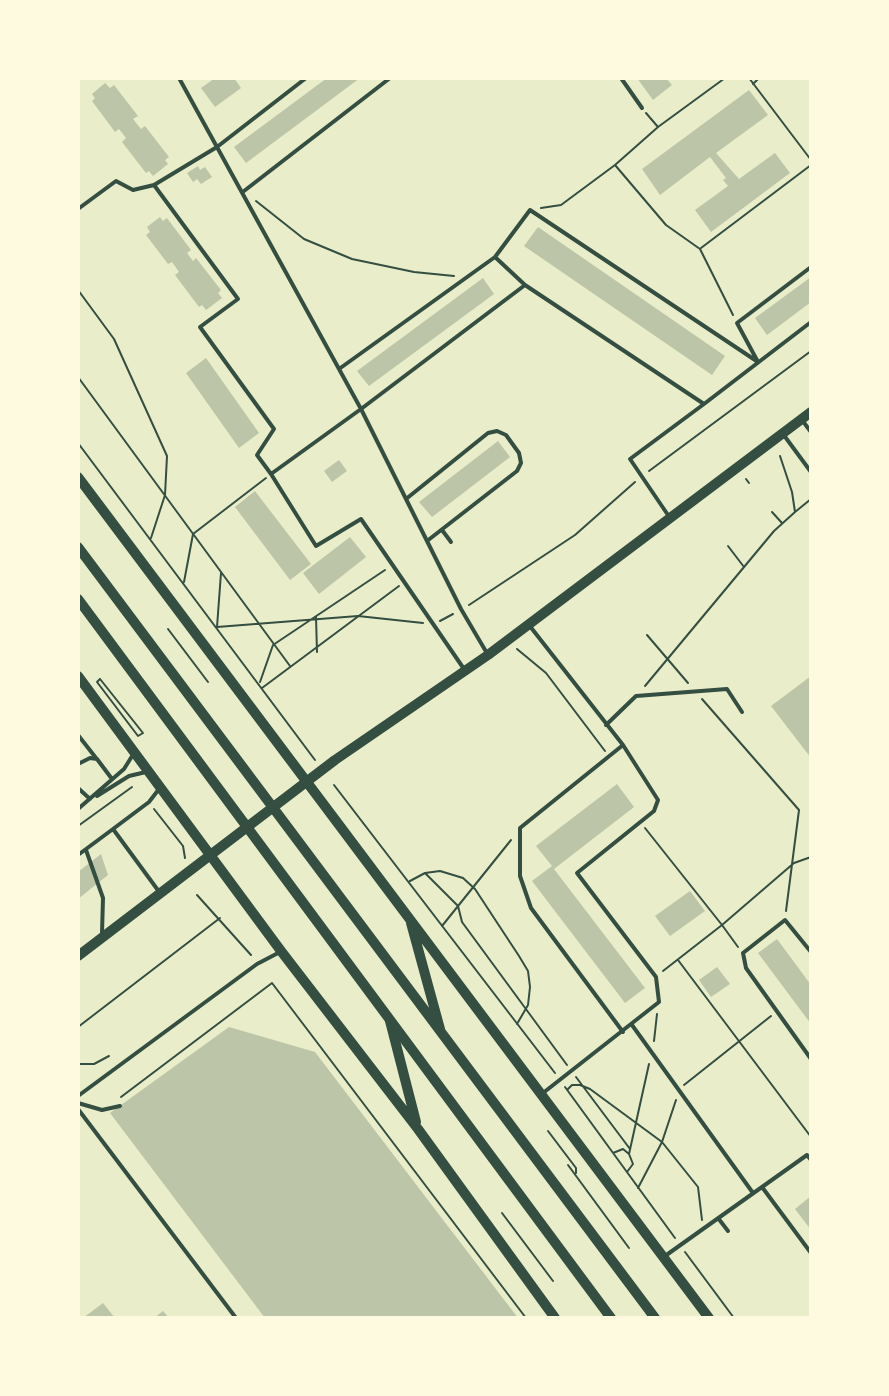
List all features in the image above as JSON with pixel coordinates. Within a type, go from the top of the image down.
[{"type":"main road","points":[[78,956],[306,782],[488,655],[811,412]]},
{"type":"main road","points":[[78,477],[543,1093],[709,1318]]},
{"type":"main road","points":[[78,547],[655,1318]]},
{"type":"main road","points":[[78,599],[612,1318]]},
{"type":"main road","points":[[78,676],[281,951],[418,1129],[555,1318]]},
{"type":"main road","points":[[410,918],[440,1029]]},
{"type":"main road","points":[[390,1021],[418,1129]]},
{"type":"lane","points":[[179,78],[244,191],[361,409],[461,609],[488,655]]},
{"type":"lane","points":[[78,209],[116,182],[133,190],[154,185],[217,147],[306,78]]},
{"type":"lane","points":[[244,191],[390,78]]},
{"type":"lane","points":[[621,78],[642,108]]},
{"type":"lane","points":[[154,185],[238,299],[200,327],[274,429],[257,454],[316,546],[361,519],[466,671]]},
{"type":"lane","points":[[339,369],[495,257],[530,210],[758,362]]},
{"type":"lane","points":[[495,257],[525,285],[704,404]]},
{"type":"lane","points":[[758,362],[737,323],[811,267]]},
{"type":"lane","points":[[270,474],[361,409],[525,285]]},
{"type":"lane","points":[[670,519],[630,459],[811,322]]},
{"type":"lane","points":[[801,419],[811,432]]},
{"type":"lane","points":[[406,498],[488,433],[497,431],[506,435],[519,453],[521,463],[517,471],[427,541]]},
{"type":"lane","points":[[783,433],[811,472]]},
{"type":"lane","points":[[442,530],[451,542]]},
{"type":"lane","points":[[528,624],[623,745],[658,800],[654,811],[577,873],[656,977],[659,1002],[543,1093]]},
{"type":"lane","points":[[606,725],[636,696],[727,689],[742,712]]},
{"type":"lane","points":[[78,735],[111,779]]},
{"type":"lane","points":[[623,745],[610,758],[520,828],[520,876],[531,908],[623,1032]]},
{"type":"lane","points":[[91,799],[124,769],[134,753]]},
{"type":"lane","points":[[78,764],[90,758],[97,759]]},
{"type":"lane","points":[[78,809],[126,778],[147,772]]},
{"type":"lane","points":[[78,789],[86,798],[91,799]]},
{"type":"lane","points":[[78,855],[149,802],[160,789]]},
{"type":"lane","points":[[113,829],[161,893]]},
{"type":"lane","points":[[86,850],[103,898],[102,938]]},
{"type":"lane","points":[[811,952],[785,920],[743,953],[746,968],[811,1059]]},
{"type":"lane","points":[[78,1096],[257,964],[281,951]]},
{"type":"lane","points":[[632,1025],[753,1193]]},
{"type":"lane","points":[[78,1102],[102,1110],[120,1106]]},
{"type":"lane","points":[[78,1108],[236,1318]]},
{"type":"lane","points":[[664,1257],[809,1153],[811,1160]]},
{"type":"lane","points":[[762,1187],[811,1252]]},
{"type":"lane","points":[[718,1218],[728,1231]]},
{"type":"path","points":[[530,210],[561,205],[615,165],[658,127],[725,78]]},
{"type":"path","points":[[749,78],[811,160]]},
{"type":"path","points":[[753,84],[759,78]]},
{"type":"path","points":[[642,108],[658,127]]},
{"type":"path","points":[[615,165],[666,225],[700,249],[737,323]]},
{"type":"path","points":[[700,249],[811,165]]},
{"type":"path","points":[[244,191],[304,238],[352,259],[414,272],[469,277]]},
{"type":"path","points":[[78,290],[114,339],[167,456],[165,495],[151,538]]},
{"type":"path","points":[[217,627],[316,617],[358,616],[433,624],[461,609],[575,536],[642,476],[811,351]]},
{"type":"path","points":[[78,377],[290,666]]},
{"type":"path","points":[[78,443],[260,683],[317,763]]},
{"type":"path","points":[[780,456],[792,492],[795,512]]},
{"type":"path","points":[[184,582],[193,534],[270,474]]},
{"type":"path","points":[[746,479],[749,483]]},
{"type":"path","points":[[636,696],[782,524],[811,499]]},
{"type":"path","points":[[772,512],[782,524]]},
{"type":"path","points":[[728,546],[744,567]]},
{"type":"path","points":[[260,683],[273,645],[392,565]]},
{"type":"path","points":[[217,627],[221,573]]},
{"type":"path","points":[[262,688],[404,582]]},
{"type":"path","points":[[316,617],[317,652]]},
{"type":"path","points":[[168,629],[208,682]]},
{"type":"path","points":[[647,635],[799,810],[785,920]]},
{"type":"path","points":[[516,646],[546,673],[610,758]]},
{"type":"path","points":[[100,679],[143,733],[138,736]]},
{"type":"path","points":[[334,785],[567,1089],[734,1318]]},
{"type":"path","points":[[78,826],[132,787]]},
{"type":"path","points":[[149,802],[183,846],[186,857],[180,866]]},
{"type":"path","points":[[442,926],[520,828]]},
{"type":"path","points":[[648,833],[743,953]]},
{"type":"path","points":[[656,977],[722,925],[794,863],[811,857]]},
{"type":"path","points":[[409,882],[425,873],[440,871],[453,874],[473,887],[528,971],[530,987],[526,1010],[517,1024]]},
{"type":"path","points":[[425,873],[458,906],[462,922],[630,1149]]},
{"type":"path","points":[[197,895],[251,955]]},
{"type":"path","points":[[78,1027],[220,918]]},
{"type":"path","points":[[678,960],[811,1137]]},
{"type":"path","points":[[120,1097],[272,983],[526,1318]]},
{"type":"path","points":[[629,1154],[652,1051],[659,1002]]},
{"type":"path","points":[[638,1188],[662,1142],[679,1088],[776,1012]]},
{"type":"path","points":[[78,1064],[94,1064],[110,1056]]},
{"type":"path","points":[[567,1089],[572,1085],[583,1087],[637,1122],[662,1142],[698,1186],[704,1228]]},
{"type":"path","points":[[548,1131],[576,1168],[577,1176]]},
{"type":"path","points":[[613,1153],[622,1149],[629,1154],[633,1164],[627,1172]]},
{"type":"path","points":[[568,1165],[629,1248]]},
{"type":"path","points":[[502,1213],[553,1281]]},
{"type":"building","points":[[215,78],[234,78],[241,88],[215,107],[201,88]]},
{"type":"building","points":[[327,78],[360,78],[246,163],[234,147]]},
{"type":"building","points":[[637,78],[666,78],[672,85],[653,100]]},
{"type":"building","points":[[105,83],[110,88],[114,85],[138,116],[133,119],[141,129],[145,126],[169,157],[165,160],[168,164],[153,176],[149,171],[146,173],[122,142],[126,138],[119,129],[115,132],[92,101],[95,98],[92,94]]},
{"type":"building","points":[[749,90],[768,115],[716,153],[739,179],[775,153],[790,173],[711,232],[695,210],[728,186],[723,180],[726,178],[710,157],[660,195],[642,169]]},
{"type":"building","points":[[198,166],[200,170],[205,167],[212,177],[201,184],[197,179],[193,182],[187,173]]},
{"type":"building","points":[[160,217],[163,221],[167,218],[191,250],[187,253],[193,261],[196,258],[221,290],[218,293],[222,298],[206,310],[202,305],[199,307],[175,275],[179,272],[172,262],[168,264],[146,235],[150,232],[147,227]]},
{"type":"building","points":[[538,227],[725,356],[712,375],[524,246]]},
{"type":"building","points":[[811,277],[811,302],[767,335],[755,318]]},
{"type":"building","points":[[483,278],[494,294],[369,386],[357,371]]},
{"type":"building","points":[[206,358],[259,433],[239,448],[186,373]]},
{"type":"building","points":[[498,441],[510,457],[432,517],[419,502]]},
{"type":"building","points":[[339,460],[347,471],[332,482],[324,471]]},
{"type":"building","points":[[255,491],[311,564],[290,580],[235,507]]},
{"type":"building","points":[[350,537],[366,557],[319,594],[303,573]]},
{"type":"building","points":[[811,676],[811,758],[771,706]]},
{"type":"building","points":[[617,784],[634,807],[554,869],[645,988],[625,1003],[532,881],[552,866],[536,846]]},
{"type":"building","points":[[101,854],[108,875],[78,899],[78,872]]},
{"type":"building","points":[[690,891],[705,911],[670,936],[655,916]]},
{"type":"building","points":[[777,939],[811,985],[811,1024],[758,953]]},
{"type":"building","points":[[717,967],[730,984],[711,997],[699,980]]},
{"type":"building","points":[[229,1027],[315,1052],[518,1318],[265,1318],[110,1113]]},
{"type":"building","points":[[811,1196],[811,1230],[795,1209]]},
{"type":"building","points":[[103,1303],[115,1318],[83,1318]]},
{"type":"building","points":[[163,1311],[169,1318],[154,1318]]}]
